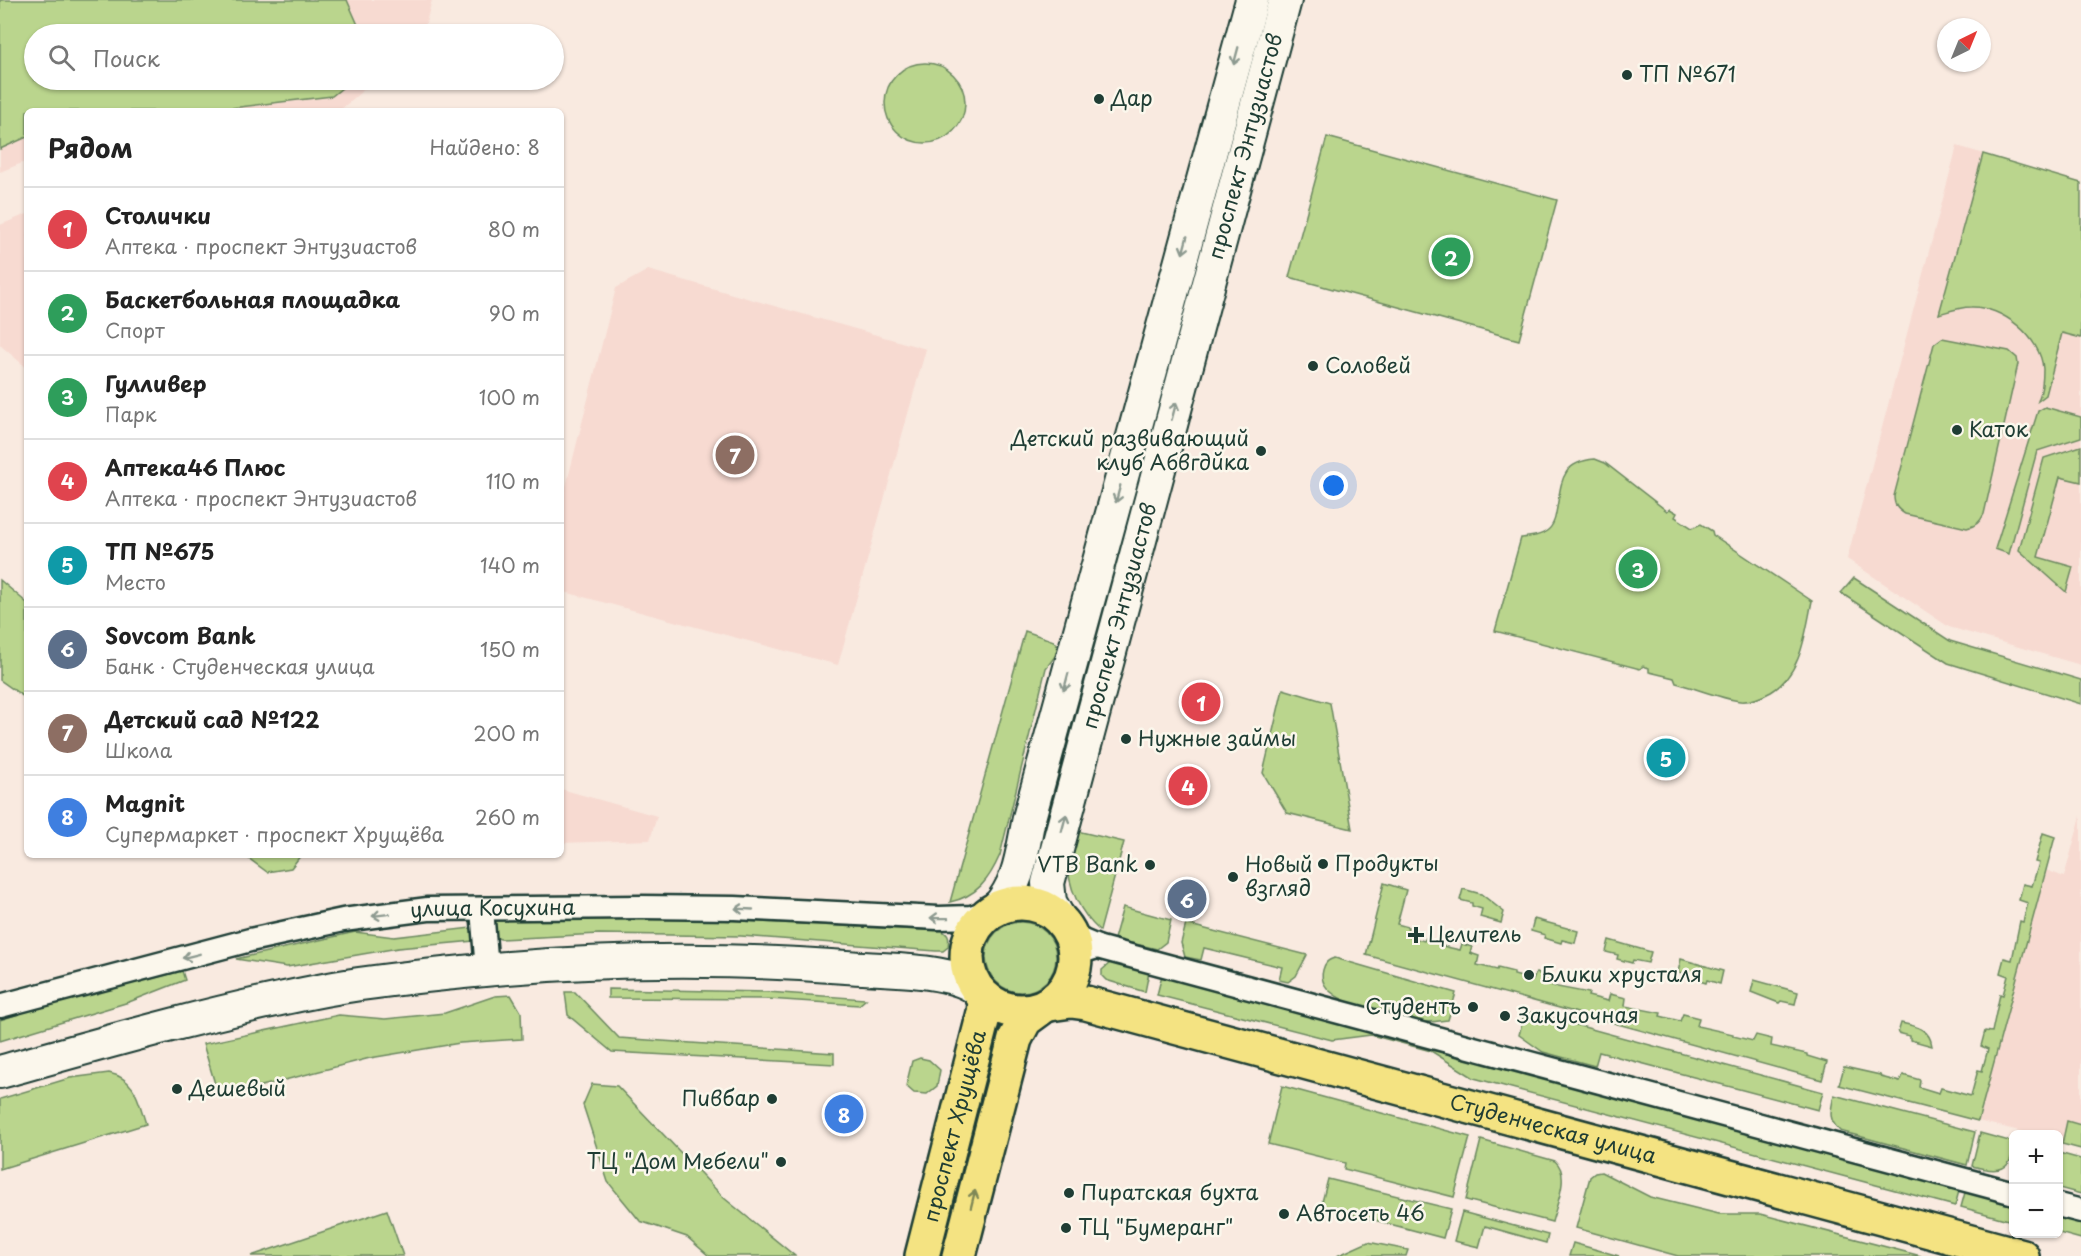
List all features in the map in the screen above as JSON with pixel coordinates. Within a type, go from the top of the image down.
[{"type":"main road","name":"проспект Энтузиастов","points":[[996,909],[1006,899],[1018,876],[1029,818],[1252,0]]},
{"type":"main road","name":"проспект Энтузиастов","points":[[1062,921],[1050,902],[1048,883],[1286,0]]},
{"type":"main road","points":[[980,993],[969,974],[967,965],[969,940],[979,923],[996,909],[1006,905],[1027,903],[1044,908],[1062,921],[1071,935],[1083,972]]},
{"type":"main road","points":[[0,1072],[126,1037],[305,994],[395,979],[533,965],[690,959],[808,964],[955,978],[969,983],[997,1006],[1008,1010],[1020,1012],[1045,1006]]},
{"type":"main road","name":"Студенческая улица","points":[[1045,1006],[1071,1001],[1083,972],[2022,1256]]},
{"type":"main road","name":"проспект Хрущёва","points":[[922,1256],[984,1013],[985,1004],[980,993]]},
{"type":"main road","name":"проспект Хрущёва","points":[[959,1256],[1015,1039],[1025,1020],[1045,1006]]},
{"type":"street","name":"улица Косухина","points":[[0,1006],[250,940],[343,920],[428,909],[723,908],[939,918],[971,917],[996,909]]},
{"type":"street","points":[[482,909],[487,970]]},
{"type":"street","name":"Студенческая улица","points":[[1083,972],[2009,1192]]},
{"type":"street","points":[[2063,1206],[2081,1211]]},
{"type":"shaded area","points":[[288,0],[432,0],[426,24],[280,24]]},
{"type":"shaded area","points":[[24,84],[24,90],[363,90],[342,108],[24,108],[24,162],[0,172],[0,93]]},
{"type":"shaded area","points":[[1957,146],[2081,182],[2081,665],[1949,627],[1847,559]]},
{"type":"shaded area","points":[[24,215],[24,365],[0,345],[0,225]]},
{"type":"shaded area","points":[[648,270],[926,349],[838,665],[564,592],[564,494],[616,288]]},
{"type":"shaded area","points":[[564,790],[657,816],[650,840],[564,843]]},
{"type":"shaded area","points":[[2081,816],[2081,1147],[2063,1142],[2063,1130],[2015,1130],[1978,1121],[2046,870],[2064,877]]},
{"type":"green space","points":[[0,0],[347,0],[358,24],[24,24],[24,90],[340,90],[332,96],[231,108],[24,108],[24,138],[0,149]]},
{"type":"green space","points":[[1261,0],[1274,0],[1038,865],[1032,862]]},
{"type":"green space","points":[[925,63],[940,66],[953,75],[962,88],[965,103],[962,118],[953,131],[940,140],[925,143],[910,140],[897,131],[888,118],[885,103],[888,88],[897,75],[910,66]]},
{"type":"green space","points":[[1327,137],[1557,200],[1519,340],[1289,277]]},
{"type":"green space","points":[[1983,154],[2081,183],[2081,338],[2062,333],[2046,395],[2038,401],[2043,377],[2041,357],[2028,335],[2018,326],[2007,318],[1983,308],[1963,308],[1939,314]]},
{"type":"green space","name":"Каток","points":[[1942,338],[2009,351],[2017,358],[2018,364],[1984,514],[1977,523],[1967,528],[1905,514],[1896,506],[1894,499],[1934,344]]},
{"type":"green space","points":[[2045,407],[2081,417],[2081,437],[2037,451],[2009,554],[1995,549],[2038,411]]},
{"type":"green space","points":[[2081,446],[2081,482],[2060,477],[2038,557],[2073,567],[2066,592],[2019,550],[2044,458]]},
{"type":"green space","points":[[1595,459],[1605,463],[1667,511],[1670,509],[1677,513],[1675,517],[1692,528],[1701,524],[1712,531],[1713,535],[1812,601],[1796,664],[1790,674],[1771,692],[1756,699],[1733,700],[1676,683],[1674,678],[1649,672],[1649,668],[1643,666],[1640,669],[1495,631],[1521,538],[1539,535],[1550,528],[1555,518],[1561,484],[1568,469],[1583,461]]},
{"type":"green space","points":[[1854,578],[1950,641],[2081,680],[2081,704],[1948,663],[1841,593]]},
{"type":"green space","points":[[0,580],[24,600],[24,697],[0,680]]},
{"type":"green space","points":[[1025,631],[1054,641],[1058,648],[1056,655],[1046,668],[1000,855],[981,886],[968,896],[950,902]]},
{"type":"green space","points":[[1283,689],[1330,703],[1352,829],[1287,813],[1263,773]]},
{"type":"green space","points":[[1077,831],[1124,842],[1100,931],[1086,916],[1072,889],[1068,859]]},
{"type":"green space","points":[[2043,833],[2055,837],[1978,1121],[1839,1085],[1844,1067],[1900,1082],[1903,1075],[1920,1080],[1919,1087],[1939,1093],[1941,1088],[1971,1096],[1978,1070],[1982,1071],[1988,1049],[1981,1046],[1985,1031],[1992,1032],[2000,994],[2003,995],[2008,976],[2000,973],[2004,958],[2012,960],[2020,921],[2023,922],[2028,903],[2019,900],[2023,884],[2032,886],[2039,863],[2035,862]]},
{"type":"green space","points":[[248,858],[299,858],[291,868],[267,872]]},
{"type":"green space","points":[[1384,883],[1406,890],[1397,924],[1408,927],[1406,936],[1424,941],[1426,938],[1442,943],[1442,946],[1460,950],[1462,944],[1472,947],[1470,953],[1479,956],[1477,965],[1514,972],[1514,975],[1533,980],[1536,973],[1553,978],[1552,986],[1589,993],[1588,996],[1608,1001],[1610,994],[1626,998],[1625,1006],[1661,1013],[1660,1016],[1680,1021],[1683,1014],[1699,1018],[1697,1026],[1753,1041],[1756,1035],[1772,1039],[1771,1046],[1807,1054],[1807,1056],[1827,1062],[1822,1080],[1366,955]]},
{"type":"green space","points":[[1463,889],[1481,894],[1504,912],[1501,923],[1480,917],[1482,909],[1460,900]]},
{"type":"green space","points":[[1123,907],[1171,920],[1166,942],[1157,949],[1114,939]]},
{"type":"green space","points":[[506,918],[679,918],[942,931],[948,936],[949,942],[948,947],[943,951],[936,951],[741,936],[599,934],[500,939],[493,936],[491,922]]},
{"type":"green space","points":[[1534,919],[1578,931],[1575,943],[1562,940],[1561,943],[1531,931]]},
{"type":"green space","points":[[1021,922],[1034,925],[1046,932],[1053,944],[1056,957],[1053,970],[1046,982],[1034,989],[1021,992],[1008,989],[996,982],[989,970],[986,957],[989,944],[996,932],[1008,925]]},
{"type":"green space","points":[[1186,924],[1307,955],[1296,976],[1288,982],[1279,980],[1282,967],[1204,948],[1201,960],[1185,957],[1181,943]]},
{"type":"green space","points":[[471,928],[476,932],[474,941],[398,948],[287,967],[236,959],[355,932],[394,937]]},
{"type":"green space","points":[[1609,940],[1651,952],[1648,963],[1633,960],[1632,963],[1617,959],[1618,955],[1606,952]]},
{"type":"green space","points":[[1335,958],[1456,993],[1448,1020],[1416,1022],[1355,1005],[1334,995],[1323,980],[1323,970],[1330,960]]},
{"type":"green space","points":[[1681,959],[1723,971],[1720,984],[1707,980],[1706,983],[1690,978],[1691,975],[1678,972]]},
{"type":"green space","points":[[1110,963],[1149,972],[1145,992],[1106,980],[1102,976],[1102,970]]},
{"type":"green space","points":[[182,971],[185,980],[129,1002],[0,1041],[0,1020],[43,1006]]},
{"type":"green space","points":[[1162,975],[1960,1187],[1955,1206],[1474,1078],[1431,1051],[1371,1035],[1332,1040],[1157,995]]},
{"type":"green space","points":[[1754,980],[1798,992],[1795,1004],[1781,1001],[1779,1003],[1751,992]]},
{"type":"green space","points":[[608,989],[767,992],[866,999],[859,1005],[768,999],[608,998]]},
{"type":"green space","points":[[565,992],[575,992],[619,1038],[834,1053],[834,1064],[612,1052],[568,1015]]},
{"type":"green space","points":[[511,995],[521,1012],[522,1039],[460,1043],[370,1058],[219,1097],[203,1044],[339,1015],[385,1019],[445,1013],[495,996]]},
{"type":"green space","points":[[1525,1011],[1823,1092],[1818,1110],[1599,1052],[1595,1066],[1543,1052],[1519,1035]]},
{"type":"green space","points":[[996,1018],[1006,1020],[945,1256],[933,1256]]},
{"type":"green space","points":[[1901,1023],[1917,1027],[1925,1032],[1932,1046],[1910,1040],[1910,1036],[1898,1033]]},
{"type":"green space","points":[[920,1058],[929,1060],[940,1070],[937,1086],[927,1094],[914,1093],[906,1086],[912,1061]]},
{"type":"green space","points":[[109,1073],[125,1080],[130,1085],[138,1099],[146,1124],[0,1169],[0,1099],[70,1078]]},
{"type":"green space","points":[[592,1084],[617,1086],[724,1198],[795,1256],[709,1256],[687,1237],[640,1221],[608,1182],[583,1105]]},
{"type":"green space","points":[[1282,1086],[1470,1137],[1454,1197],[1344,1169],[1345,1163],[1268,1144]]},
{"type":"green space","points":[[1834,1095],[1975,1132],[1967,1165],[1840,1131],[1832,1118]]},
{"type":"green space","points":[[2067,1121],[2081,1125],[2081,1149],[2063,1144]]},
{"type":"green space","points":[[1980,1133],[2009,1141],[2007,1165],[1996,1170],[1972,1166]]},
{"type":"green space","points":[[1481,1140],[1555,1161],[1560,1167],[1562,1182],[1552,1222],[1466,1200]]},
{"type":"green space","points":[[2063,1154],[2081,1159],[2081,1194],[2063,1189]]},
{"type":"green space","points":[[1601,1172],[1650,1197],[1719,1214],[1760,1214],[1921,1256],[1678,1256],[1576,1228],[1590,1177]]},
{"type":"green space","points":[[1328,1179],[1451,1209],[1443,1238],[1321,1206]]},
{"type":"green space","points":[[1966,1189],[2009,1201],[2009,1220],[1961,1207]]},
{"type":"green space","points":[[387,1210],[403,1256],[251,1256]]},
{"type":"green space","points":[[1462,1212],[1548,1235],[1546,1243],[1485,1226],[1479,1247],[1454,1241]]},
{"type":"green space","points":[[2063,1215],[2081,1220],[2081,1239],[2063,1234]]},
{"type":"green space","points":[[1368,1242],[1408,1250],[1406,1256],[1337,1256]]},
{"type":"green space","points":[[1573,1243],[1619,1256],[1569,1256]]},
{"type":"place","name":"ТП №671","points":[[1627,75]]},
{"type":"place","name":"Дар","points":[[1099,99]]},
{"type":"place","name":"Баскетбольная площадка","points":[[1451,257]]},
{"type":"place","name":"Соловей","points":[[1313,366]]},
{"type":"place","name":"Каток","points":[[1957,430]]},
{"type":"place","name":"Детский развивающий клуб Абвгдйка","points":[[1261,451]]},
{"type":"place","name":"Детский сад №122","points":[[735,455]]},
{"type":"place","name":"Гулливер","points":[[1638,569]]},
{"type":"place","name":"Столички","points":[[1201,702]]},
{"type":"place","name":"Нужные займы","points":[[1126,739]]},
{"type":"place","name":"ТП №675","points":[[1666,758]]},
{"type":"place","name":"Аптека46 Плюс","points":[[1188,786]]},
{"type":"place","name":"Продукты","points":[[1323,864]]},
{"type":"place","name":"VTB Bank","points":[[1150,865]]},
{"type":"place","name":"Новый взгляд","points":[[1233,877]]},
{"type":"place","name":"Sovcom Bank","points":[[1187,899]]},
{"type":"place","name":"Целитель","points":[[1416,935]]},
{"type":"place","name":"Блики хрусталя","points":[[1529,975]]},
{"type":"place","name":"Студентъ","points":[[1473,1007]]},
{"type":"place","name":"Закусочная","points":[[1505,1016]]},
{"type":"place","name":"Дешевый","points":[[177,1089]]},
{"type":"place","name":"Пивбар","points":[[772,1099]]},
{"type":"place","name":"Magnit","points":[[844,1114]]},
{"type":"place","name":"ТЦ \"Дом Мебели\"","points":[[781,1162]]},
{"type":"place","name":"Пиратская бухта","points":[[1069,1193]]},
{"type":"place","name":"Автосеть 46","points":[[1284,1214]]},
{"type":"place","name":"ТЦ \"Бумеранг\"","points":[[1066,1228]]}]
